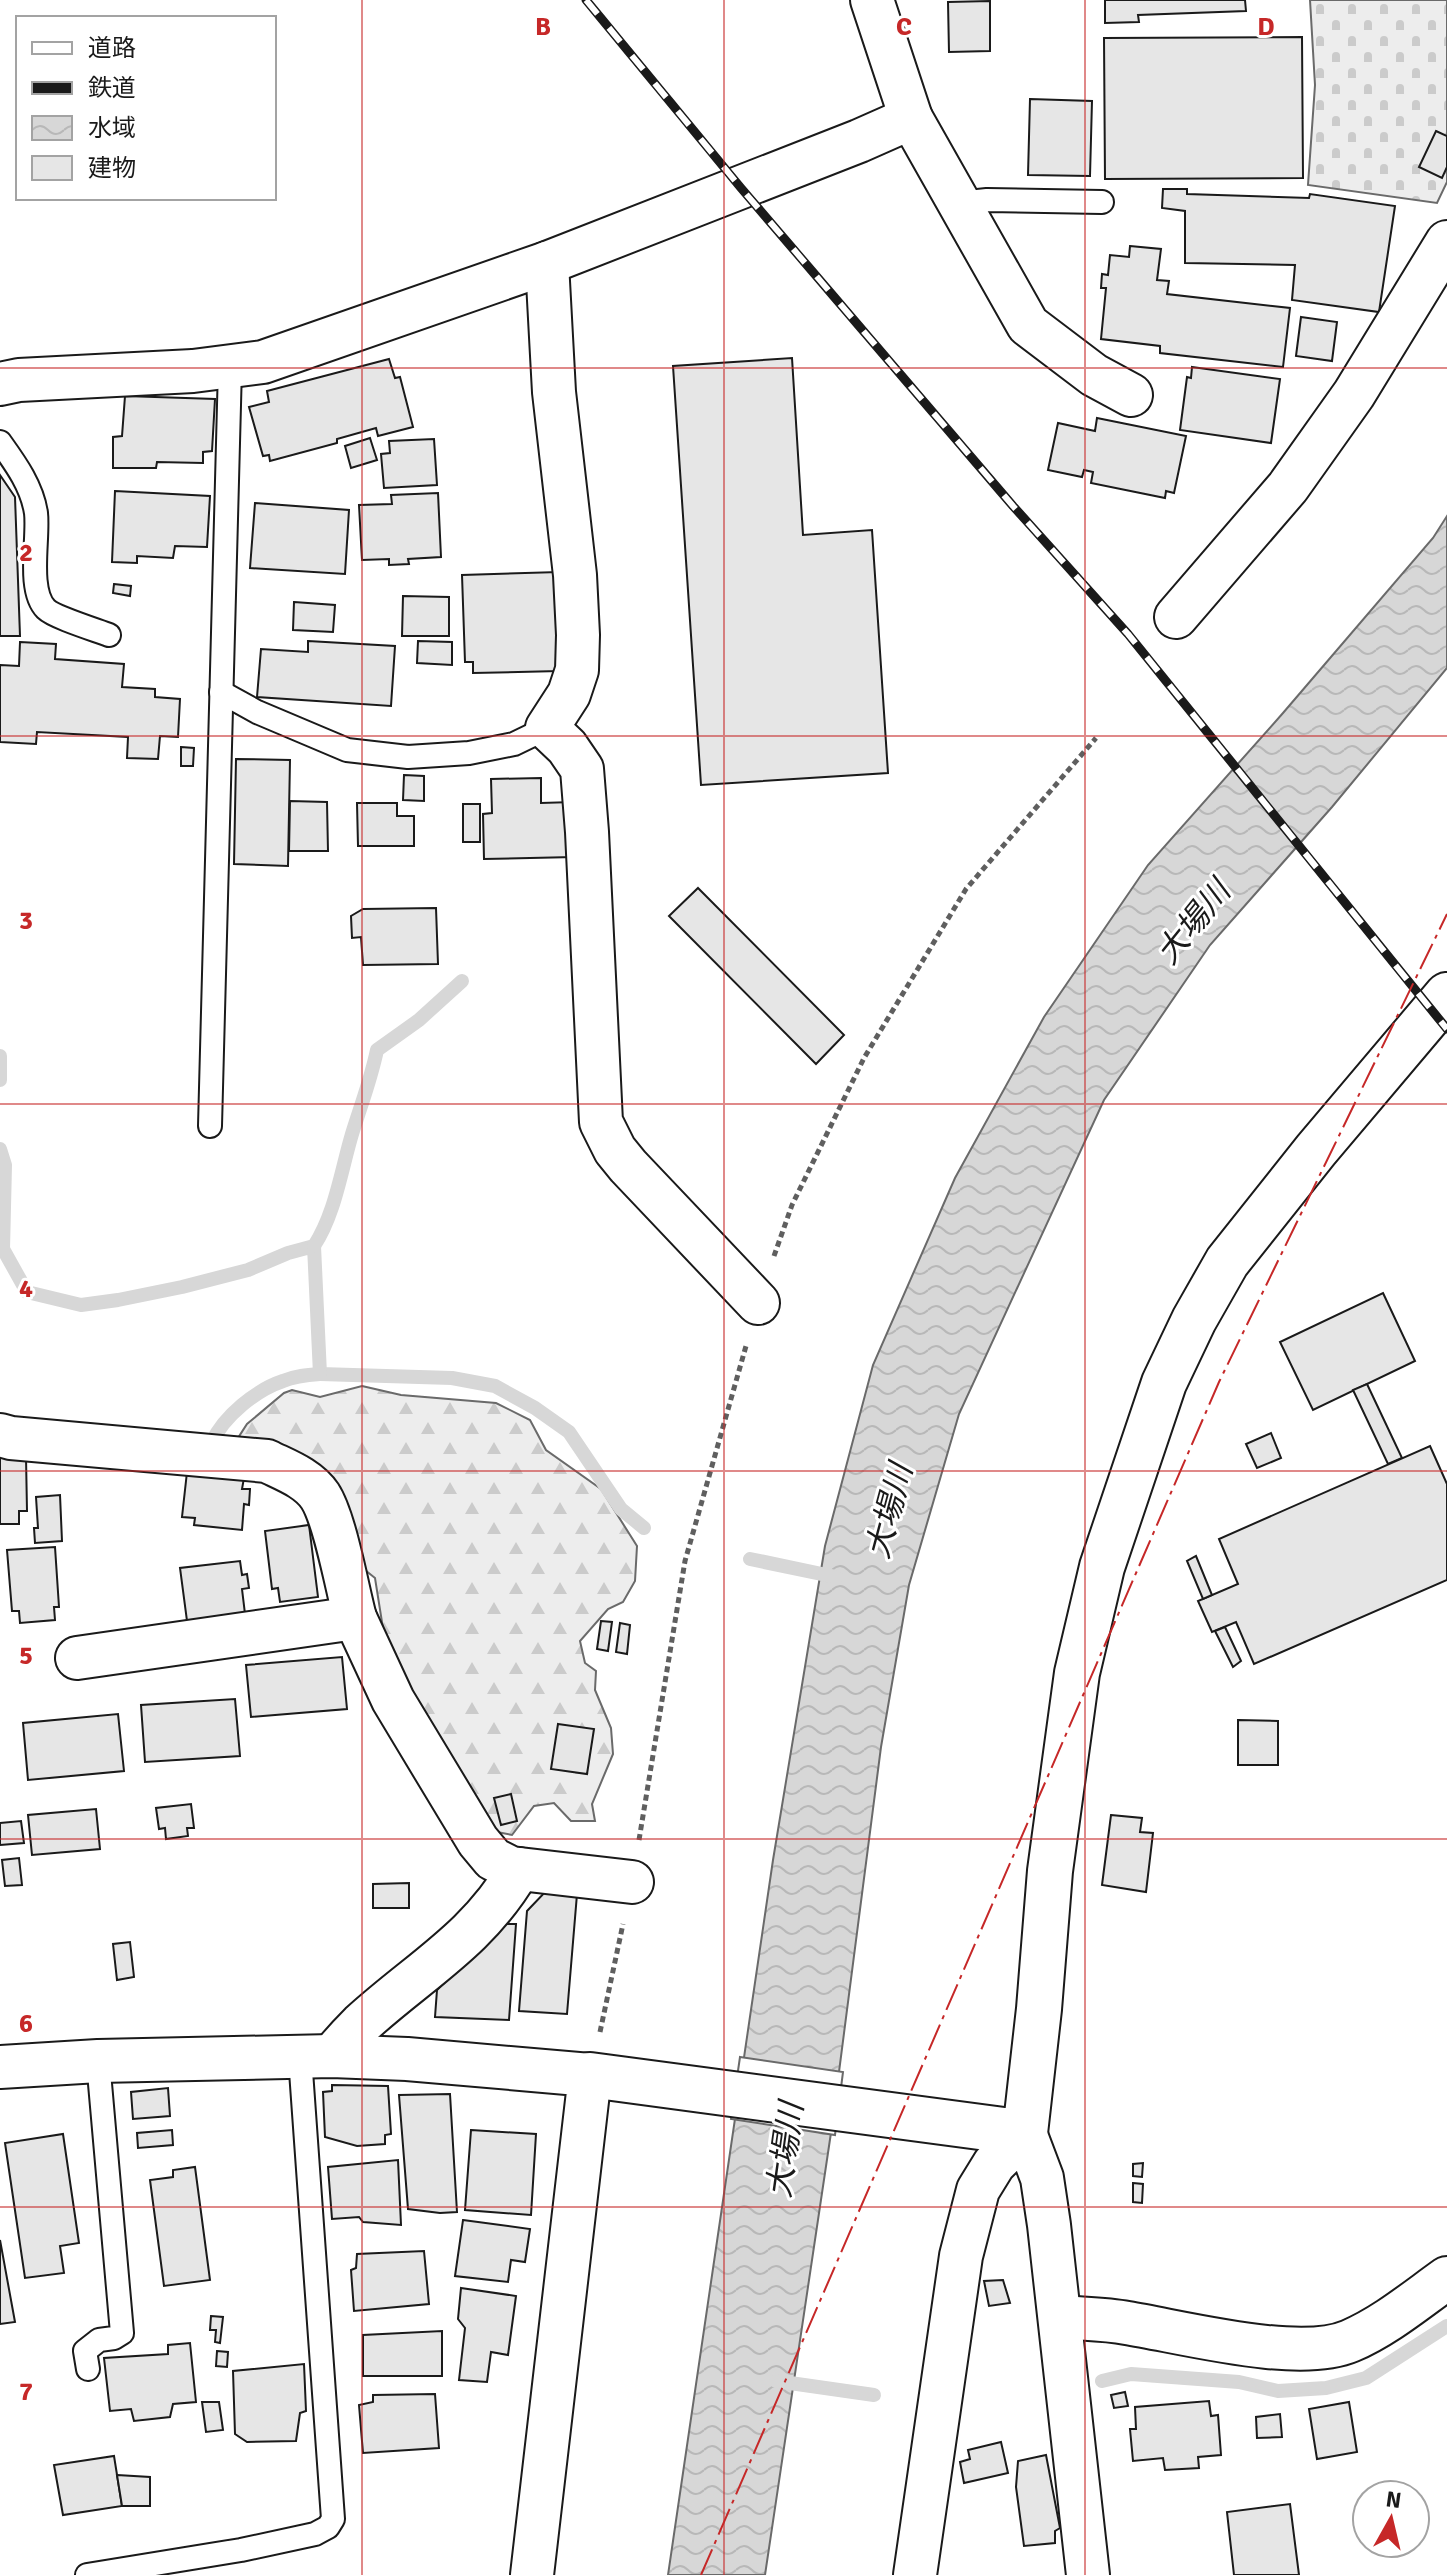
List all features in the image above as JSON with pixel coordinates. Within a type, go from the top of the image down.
[{"type":"street","points":[[872,0],[911,118],[1028,325],[1094,375],[1131,395]]},
{"type":"street","points":[[0,384],[19,380],[193,371],[263,362],[547,263],[911,118]]},
{"type":"street","points":[[1176,617],[1288,487],[1354,394],[1447,242]]},
{"type":"street","points":[[547,263],[554,392],[575,575],[578,635],[577,670],[569,694],[547,728],[567,747],[582,769],[601,1122],[615,1150],[628,1166],[758,1303]]},
{"type":"street","points":[[1088,2575],[1042,2178],[1025,2133],[1050,1871],[1077,1673],[1102,1567],[1164,1383],[1194,1320],[1227,1262],[1316,1150],[1447,995]]},
{"type":"street","points":[[0,1435],[267,1461],[297,1475],[319,1496],[330,1522],[355,1618],[393,1700],[478,1841],[493,1859],[511,1868],[632,1882]]},
{"type":"street","points":[[77,1658],[355,1618]]},
{"type":"street","points":[[316,2056],[360,2025],[482,1923],[519,1869]]},
{"type":"street","points":[[0,2067],[98,2061],[316,2056],[407,2059],[600,2076],[1025,2133]]},
{"type":"street","points":[[532,2575],[600,2076]]},
{"type":"street","points":[[915,2575],[961,2256],[971,2215],[978,2190],[994,2164],[1025,2133]]},
{"type":"street","points":[[1060,2317],[1122,2322],[1268,2347],[1323,2348],[1350,2341],[1447,2278]]},
{"type":"lane","points":[[959,203],[987,200],[1102,202]]},
{"type":"lane","points":[[210,1126],[230,367]]},
{"type":"lane","points":[[0,442],[25,480],[36,513],[35,555],[39,598],[47,611],[109,635]]},
{"type":"lane","points":[[221,692],[257,712],[347,750],[408,757],[469,753],[514,744],[547,728]]},
{"type":"lane","points":[[87,2575],[241,2550],[315,2534],[328,2527],[333,2519],[316,2056]]},
{"type":"lane","points":[[88,2369],[85,2351],[99,2340],[114,2338],[122,2333],[98,2061]]},
{"type":"path","points":[[600,2076],[685,1561],[758,1303],[792,1205],[864,1058],[966,889],[1096,738]]},
{"type":"green space","points":[[1310,0],[1447,0],[1447,182],[1437,203],[1308,185],[1315,85]]},
{"type":"green space","points":[[362,1386],[401,1395],[496,1403],[530,1420],[546,1450],[601,1489],[637,1546],[635,1581],[623,1602],[608,1609],[580,1641],[585,1663],[596,1671],[595,1690],[611,1728],[613,1754],[592,1804],[595,1821],[571,1821],[554,1803],[534,1806],[512,1835],[492,1831],[402,1693],[398,1660],[385,1641],[375,1578],[355,1562],[345,1499],[331,1488],[238,1438],[247,1424],[284,1393],[292,1390],[320,1397]]},
{"type":"water","name":"大場川","points":[[1447,516],[1447,668],[1332,807],[1210,945],[1104,1100],[959,1414],[909,1585],[881,1747],[832,2126],[765,2575],[668,2575],[773,1860],[825,1546],[873,1365],[955,1178],[1044,1017],[1148,865],[1433,538]]},
{"type":"pier","points":[[740,2057],[843,2072],[835,2135],[731,2119]]},
{"type":"building","points":[[1105,0],[1245,0],[1246,11],[1138,15],[1139,22],[1105,23]]},
{"type":"building","points":[[990,1],[990,51],[949,52],[948,2]]},
{"type":"building","points":[[1302,37],[1303,178],[1105,179],[1104,38]]},
{"type":"building","points":[[1030,99],[1092,101],[1090,176],[1028,175]]},
{"type":"building","points":[[1436,131],[1447,136],[1447,167],[1442,178],[1419,167]]},
{"type":"building","points":[[1163,189],[1187,189],[1187,194],[1309,198],[1310,194],[1395,206],[1379,312],[1292,300],[1295,265],[1185,263],[1185,211],[1162,208]]},
{"type":"building","points":[[1130,246],[1161,249],[1157,280],[1169,281],[1167,294],[1290,308],[1283,367],[1160,353],[1160,346],[1101,339],[1106,288],[1101,288],[1102,274],[1108,275],[1110,255],[1129,257]]},
{"type":"building","points":[[1301,317],[1337,322],[1332,361],[1296,356]]},
{"type":"building","points":[[792,358],[803,535],[872,530],[888,773],[701,785],[673,366]]},
{"type":"building","points":[[389,359],[395,378],[400,377],[413,427],[378,436],[376,428],[337,439],[337,443],[270,461],[269,455],[263,456],[249,407],[269,402],[267,391]]},
{"type":"building","points":[[1192,367],[1280,379],[1271,443],[1180,430],[1187,377],[1191,378]]},
{"type":"building","points":[[125,396],[215,399],[212,451],[203,452],[203,463],[157,462],[156,468],[113,468],[113,437],[122,436]]},
{"type":"building","points":[[1097,418],[1186,436],[1174,493],[1166,491],[1165,498],[1091,483],[1093,472],[1084,470],[1082,477],[1048,470],[1058,423],[1095,431]]},
{"type":"building","points":[[370,438],[377,460],[351,468],[345,446]]},
{"type":"building","points":[[434,439],[437,485],[384,488],[381,454],[390,453],[389,441]]},
{"type":"building","points":[[0,475],[15,497],[20,636],[0,636]]},
{"type":"building","points":[[115,491],[210,496],[207,547],[175,546],[173,558],[137,556],[137,563],[112,562]]},
{"type":"building","points":[[438,493],[441,557],[408,559],[409,564],[389,565],[389,559],[362,560],[359,505],[392,504],[391,495]]},
{"type":"building","points":[[255,503],[349,510],[345,574],[250,568]]},
{"type":"building","points":[[559,572],[559,671],[473,673],[473,662],[465,662],[462,575]]},
{"type":"building","points":[[114,584],[131,586],[130,596],[113,593]]},
{"type":"building","points":[[403,596],[449,597],[449,636],[402,636]]},
{"type":"building","points":[[294,602],[335,605],[333,632],[293,630]]},
{"type":"building","points":[[308,641],[395,646],[391,706],[257,697],[261,649],[308,652]]},
{"type":"building","points":[[418,641],[452,642],[452,665],[417,663]]},
{"type":"building","points":[[20,642],[56,644],[55,659],[124,664],[122,687],[155,689],[155,697],[180,699],[178,737],[160,736],[158,759],[127,758],[128,737],[37,732],[36,744],[0,742],[0,665],[19,666]]},
{"type":"building","points":[[181,747],[194,748],[193,766],[181,766]]},
{"type":"building","points":[[236,759],[290,760],[288,866],[234,864]]},
{"type":"building","points":[[404,775],[424,776],[424,801],[403,800]]},
{"type":"building","points":[[541,778],[541,803],[573,802],[574,857],[484,859],[483,814],[492,813],[491,779]]},
{"type":"building","points":[[290,801],[327,802],[328,851],[289,851]]},
{"type":"building","points":[[357,803],[397,803],[397,816],[414,816],[414,846],[358,846]]},
{"type":"building","points":[[463,804],[480,804],[480,842],[463,842]]},
{"type":"building","points":[[698,888],[844,1035],[816,1064],[669,916]]},
{"type":"building","points":[[436,908],[438,964],[363,965],[361,937],[352,938],[351,916],[363,909]]},
{"type":"building","points":[[1383,1293],[1415,1361],[1313,1410],[1280,1342]]},
{"type":"building","points":[[1367,1384],[1402,1458],[1388,1464],[1353,1390]]},
{"type":"building","points":[[1271,1433],[1281,1458],[1257,1468],[1246,1444]]},
{"type":"building","points":[[1430,1446],[1447,1484],[1447,1580],[1254,1664],[1236,1622],[1212,1632],[1198,1601],[1238,1584],[1219,1539]]},
{"type":"building","points":[[0,1457],[26,1457],[27,1511],[19,1511],[19,1524],[0,1524]]},
{"type":"building","points":[[187,1472],[244,1478],[242,1489],[250,1489],[249,1505],[244,1504],[242,1530],[194,1525],[195,1518],[182,1517]]},
{"type":"building","points":[[60,1495],[62,1541],[35,1543],[34,1528],[38,1528],[36,1497]]},
{"type":"building","points":[[309,1525],[318,1597],[280,1602],[278,1588],[272,1589],[265,1531]]},
{"type":"building","points":[[55,1547],[59,1607],[54,1607],[55,1620],[20,1623],[19,1611],[12,1611],[7,1550]]},
{"type":"building","points":[[1196,1556],[1212,1595],[1203,1599],[1187,1561]]},
{"type":"building","points":[[240,1561],[242,1575],[247,1574],[249,1588],[242,1589],[245,1614],[187,1621],[180,1568]]},
{"type":"building","points":[[601,1621],[612,1622],[608,1651],[597,1649]]},
{"type":"building","points":[[620,1623],[630,1625],[627,1654],[616,1652]]},
{"type":"building","points":[[1225,1627],[1241,1661],[1233,1667],[1215,1631]]},
{"type":"building","points":[[342,1657],[347,1709],[251,1717],[246,1665]]},
{"type":"building","points":[[235,1699],[240,1756],[145,1762],[141,1705]]},
{"type":"building","points":[[118,1714],[124,1771],[28,1780],[23,1723]]},
{"type":"building","points":[[1238,1720],[1278,1721],[1278,1765],[1238,1765]]},
{"type":"building","points":[[558,1724],[594,1729],[587,1774],[551,1769]]},
{"type":"building","points":[[511,1794],[517,1821],[501,1825],[494,1798]]},
{"type":"building","points":[[191,1804],[194,1828],[187,1828],[188,1836],[166,1839],[165,1828],[159,1829],[156,1808]]},
{"type":"building","points":[[96,1809],[100,1849],[32,1855],[28,1815]]},
{"type":"building","points":[[1111,1815],[1142,1818],[1140,1832],[1153,1833],[1146,1892],[1102,1885]]},
{"type":"building","points":[[21,1821],[24,1843],[0,1845],[0,1823]]},
{"type":"building","points":[[19,1858],[22,1885],[5,1886],[2,1860]]},
{"type":"building","points":[[409,1883],[409,1908],[373,1908],[373,1884]]},
{"type":"building","points":[[547,1890],[577,1894],[567,2014],[519,2011],[527,1911]]},
{"type":"building","points":[[505,1924],[516,1924],[509,2020],[435,2017],[437,1990]]},
{"type":"building","points":[[130,1942],[134,1977],[117,1980],[113,1944]]},
{"type":"building","points":[[332,2085],[388,2086],[391,2134],[385,2135],[385,2144],[357,2146],[325,2137],[323,2092],[332,2091]]},
{"type":"building","points":[[168,2088],[170,2116],[133,2119],[131,2092]]},
{"type":"building","points":[[450,2094],[457,2212],[408,2209],[399,2095]]},
{"type":"building","points":[[172,2130],[173,2145],[138,2148],[137,2133]]},
{"type":"building","points":[[471,2130],[536,2134],[531,2215],[465,2210]]},
{"type":"building","points":[[63,2134],[79,2243],[60,2246],[64,2273],[25,2278],[5,2143]]},
{"type":"building","points":[[398,2160],[401,2225],[363,2222],[359,2217],[332,2219],[328,2167]]},
{"type":"building","points":[[1143,2163],[1142,2177],[1133,2176],[1133,2164]]},
{"type":"building","points":[[195,2167],[210,2280],[164,2286],[150,2180],[173,2177],[173,2170]]},
{"type":"building","points":[[1133,2183],[1143,2184],[1142,2203],[1133,2202]]},
{"type":"building","points":[[463,2220],[530,2229],[525,2262],[511,2260],[508,2282],[455,2276]]},
{"type":"building","points":[[0,2240],[15,2322],[0,2324]]},
{"type":"building","points":[[424,2251],[429,2304],[354,2311],[351,2270],[356,2268],[357,2254]]},
{"type":"building","points":[[1003,2280],[1010,2303],[989,2306],[984,2281]]},
{"type":"building","points":[[461,2288],[516,2296],[508,2355],[491,2352],[487,2382],[459,2380],[465,2328],[458,2319]]},
{"type":"building","points":[[211,2316],[223,2317],[220,2343],[215,2342],[216,2330],[210,2330]]},
{"type":"building","points":[[442,2331],[442,2376],[363,2376],[363,2335]]},
{"type":"building","points":[[190,2343],[196,2402],[173,2404],[170,2417],[134,2421],[131,2409],[110,2411],[104,2358],[168,2354],[168,2345]]},
{"type":"building","points":[[217,2351],[228,2352],[227,2367],[216,2366]]},
{"type":"building","points":[[304,2364],[306,2411],[300,2413],[296,2441],[247,2442],[235,2434],[233,2371]]},
{"type":"building","points":[[1125,2392],[1128,2406],[1114,2408],[1111,2395]]},
{"type":"building","points":[[435,2394],[439,2448],[363,2453],[359,2405],[373,2402],[373,2395]]},
{"type":"building","points":[[1209,2401],[1211,2416],[1218,2415],[1221,2455],[1198,2457],[1199,2468],[1165,2470],[1163,2458],[1133,2461],[1130,2429],[1136,2429],[1135,2407]]},
{"type":"building","points":[[202,2402],[219,2402],[223,2430],[206,2432]]},
{"type":"building","points":[[1349,2402],[1357,2452],[1317,2459],[1309,2409]]},
{"type":"building","points":[[1280,2414],[1282,2437],[1257,2438],[1256,2417]]},
{"type":"building","points":[[1001,2442],[1008,2473],[964,2483],[960,2462],[970,2459],[968,2450]]},
{"type":"building","points":[[1046,2455],[1060,2528],[1055,2531],[1055,2543],[1024,2546],[1016,2487],[1018,2461]]},
{"type":"building","points":[[114,2456],[122,2506],[63,2515],[54,2465]]},
{"type":"building","points":[[117,2475],[150,2477],[150,2506],[122,2506]]},
{"type":"building","points":[[1290,2504],[1299,2575],[1234,2575],[1227,2512]]},
{"type":"waterway","points":[[314,1246],[332,1206],[377,1050],[419,1020],[462,981]]},
{"type":"waterway","points":[[0,1056],[0,1080]]},
{"type":"waterway","points":[[0,1149],[5,1165],[3,1249],[27,1292],[81,1305],[118,1300],[248,1270],[314,1246],[320,1374],[452,1378],[495,1386],[535,1408],[569,1432],[621,1509],[644,1528]]},
{"type":"waterway","points":[[203,1441],[212,1442],[224,1423],[262,1391],[292,1378],[320,1374]]},
{"type":"waterway","points":[[750,1559],[836,1577]]},
{"type":"waterway","points":[[1102,2381],[1131,2374],[1239,2382],[1278,2391],[1326,2388],[1366,2378],[1447,2326]]},
{"type":"waterway","points":[[776,2381],[874,2395]]},
{"type":"railway","points":[[586,0],[741,188],[1013,506],[1128,634],[1447,1029]]},
{"type":"power","points":[[701,2575],[1219,1382],[1447,914]]}]
